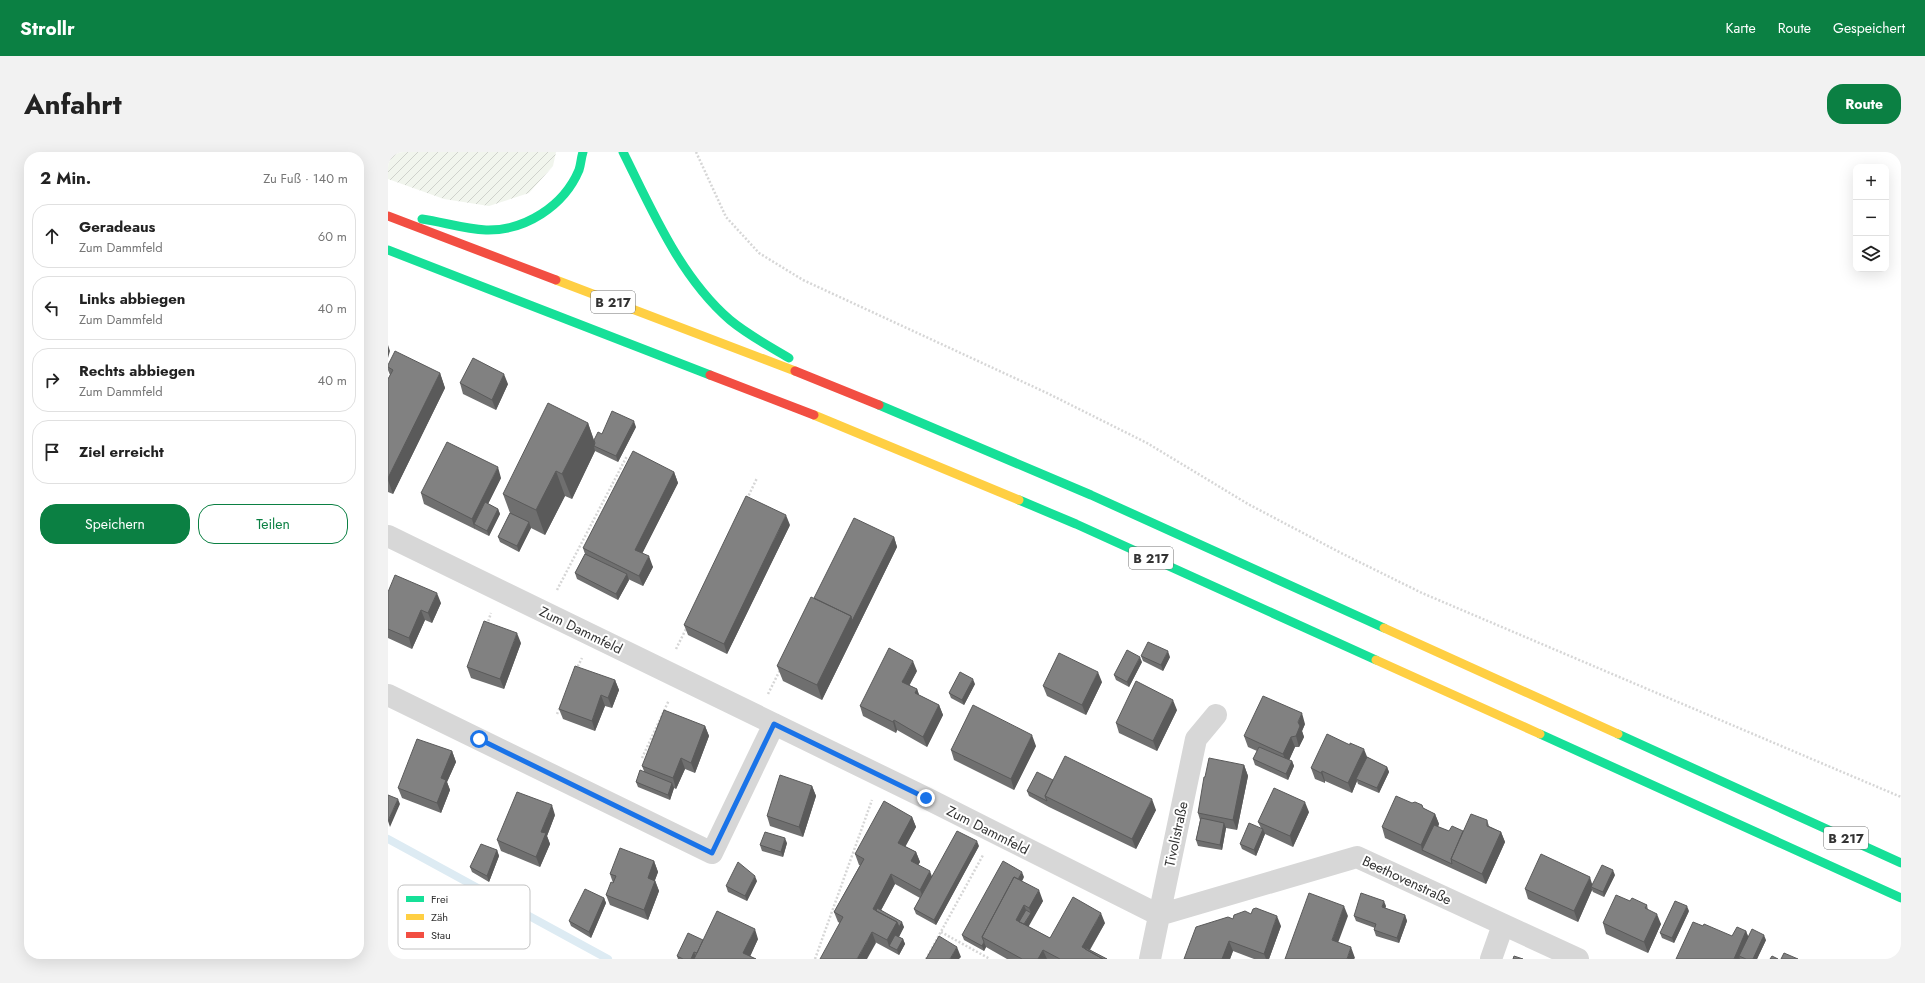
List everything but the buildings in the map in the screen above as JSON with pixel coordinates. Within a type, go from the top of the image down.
[{"type":"highway","points":[[388,212],[487,230],[516,227],[543,214],[564,195],[579,169],[583,152]]},
{"type":"highway","points":[[623,152],[676,256],[696,283],[722,313],[753,336],[838,388]]},
{"type":"highway","name":"B 217","points":[[388,216],[838,388],[1091,495],[1901,863]]},
{"type":"highway","name":"B 217","points":[[388,250],[825,419],[1076,524],[1901,898]]},
{"type":"street","name":"Zum Dammfeld","points":[[388,536],[774,724],[1159,915]]},
{"type":"street","points":[[388,695],[712,853],[774,724]]},
{"type":"street","name":"Tivolistraße","points":[[1150,959],[1196,739],[1216,715]]},
{"type":"street","name":"Beethovenstraße","points":[[1159,915],[1357,857],[1578,959]]},
{"type":"street","points":[[1491,959],[1503,925]]},
{"type":"path","points":[[696,152],[726,217],[759,253],[803,280],[1047,393],[1133,435],[1248,504],[1341,553],[1422,592],[1901,797]]},
{"type":"path","points":[[556,593],[627,456]]},
{"type":"path","points":[[747,500],[757,478]]},
{"type":"path","points":[[485,632],[492,610]]},
{"type":"path","points":[[675,652],[688,623]]},
{"type":"path","points":[[573,678],[583,656]]},
{"type":"path","points":[[767,697],[780,669]]},
{"type":"path","points":[[642,758],[670,698]]},
{"type":"path","points":[[557,714],[563,699]]},
{"type":"path","points":[[815,959],[873,797]]},
{"type":"path","points":[[926,959],[984,854]]},
{"type":"path","points":[[941,932],[990,959]]},
{"type":"shaded area","points":[[388,152],[556,152],[553,166],[529,193],[489,206],[444,199],[388,179]]},
{"type":"waterway","points":[[388,839],[472,885]]},
{"type":"waterway","points":[[530,916],[608,959]]},
{"type":"traffic: fast","points":[[422,219],[486,230],[501,229],[529,221],[542,214],[564,195],[579,170],[583,152]]},
{"type":"traffic: fast","points":[[623,152],[656,219],[696,284],[712,303],[730,320],[751,335],[789,358]]},
{"type":"traffic: fast","points":[[388,250],[710,375]]},
{"type":"traffic: fast","points":[[879,405],[1091,495],[1384,628]]},
{"type":"traffic: fast","points":[[1019,500],[1076,524],[1376,660]]},
{"type":"traffic: fast","points":[[1540,734],[1901,898]]},
{"type":"traffic: fast","points":[[1618,734],[1901,863]]},
{"type":"traffic: slow","points":[[556,280],[795,371]]},
{"type":"traffic: slow","points":[[814,415],[1019,500]]},
{"type":"traffic: slow","points":[[1384,628],[1618,734]]},
{"type":"traffic: slow","points":[[1376,660],[1540,734]]},
{"type":"traffic: jam","points":[[388,216],[556,280]]},
{"type":"traffic: jam","points":[[795,371],[879,405]]},
{"type":"traffic: jam","points":[[710,375],[814,415]]},
{"type":"route","points":[[479,739],[712,853],[774,724],[926,798]]}]
